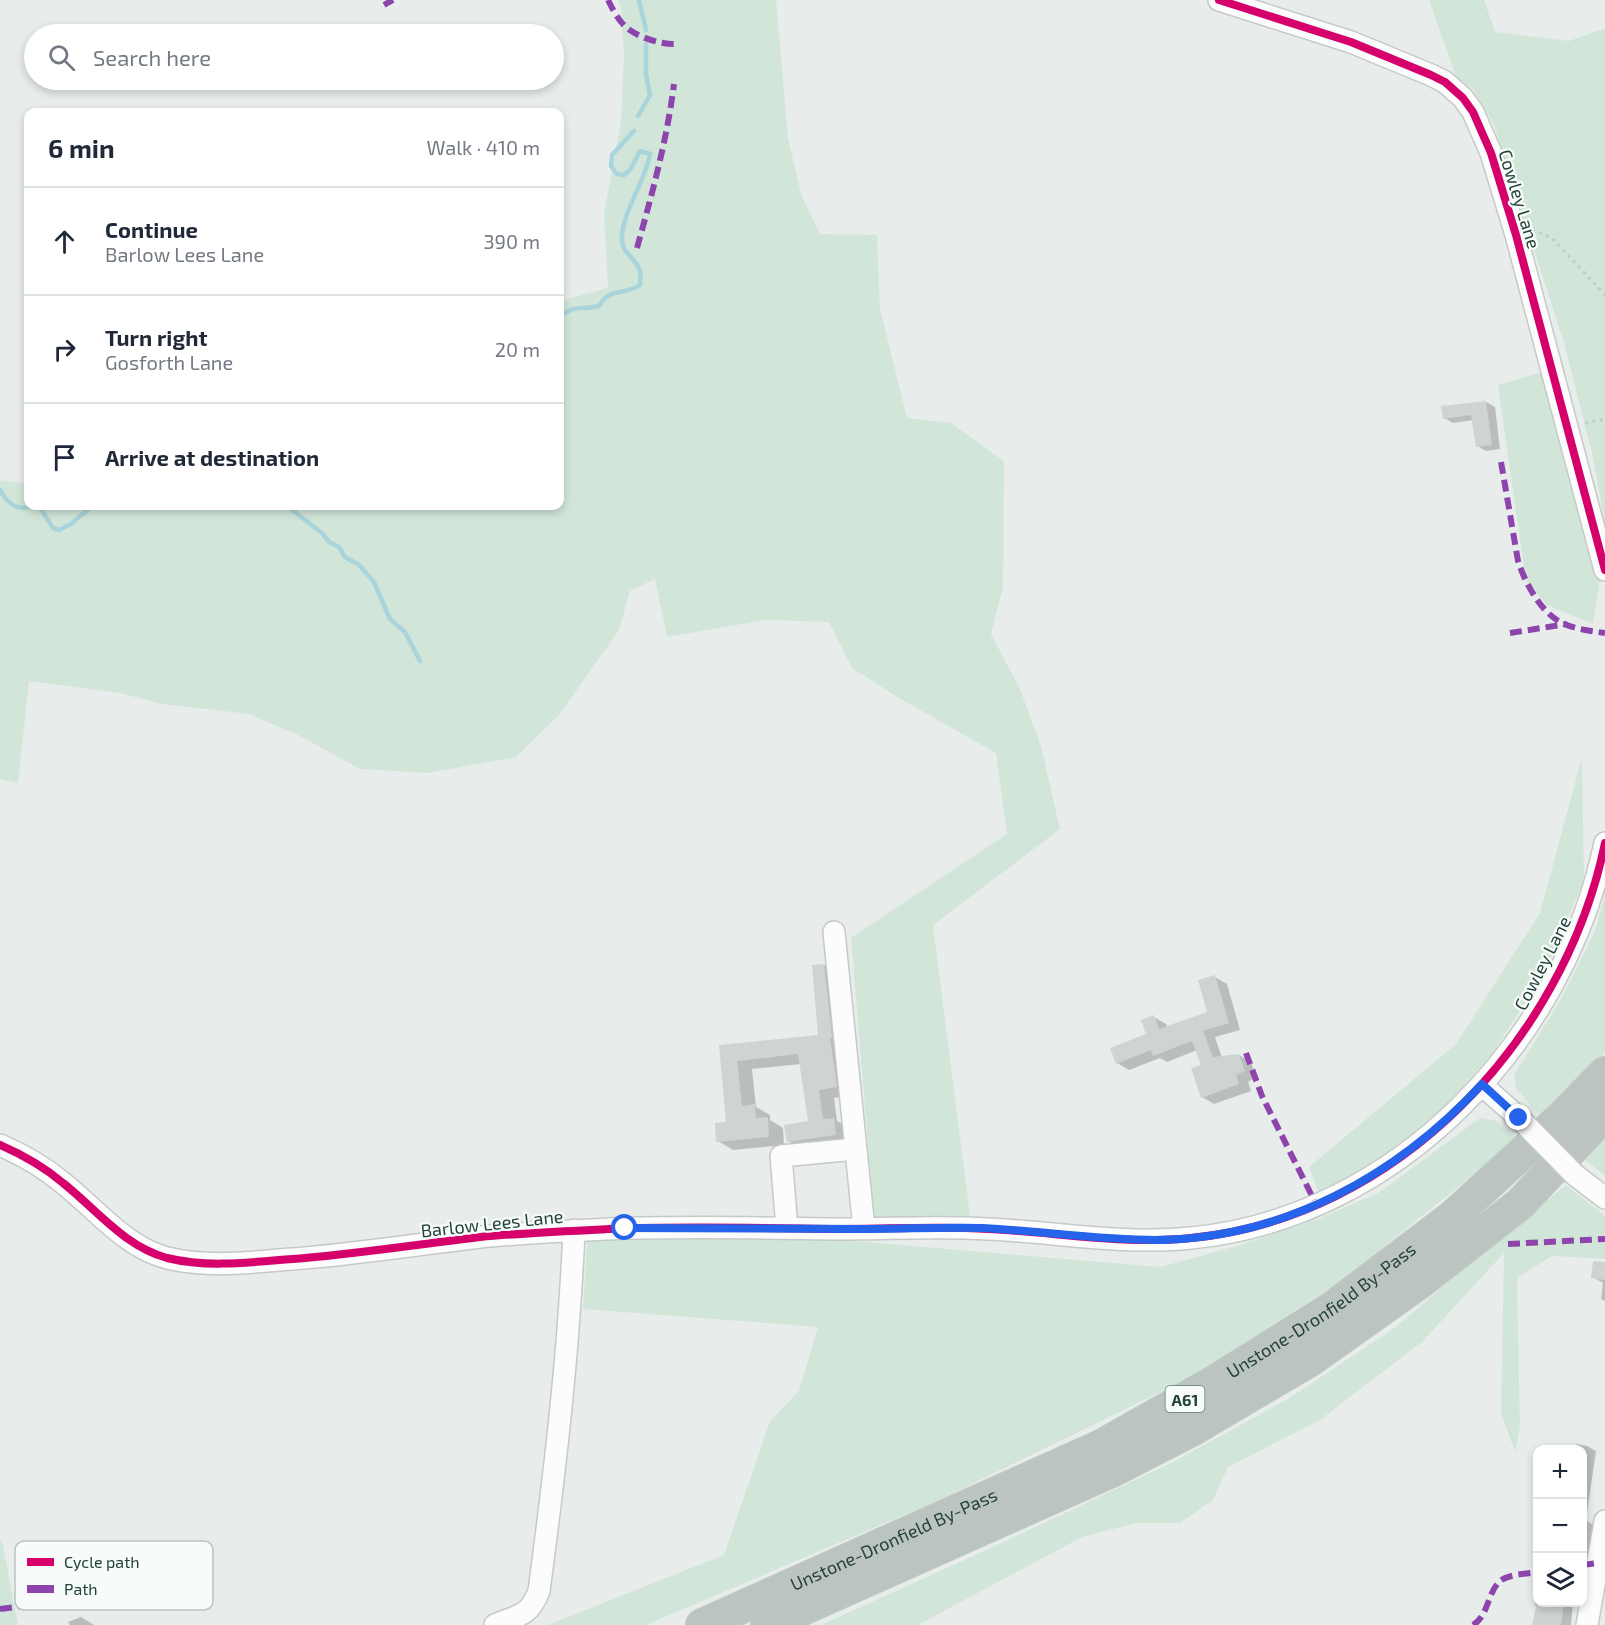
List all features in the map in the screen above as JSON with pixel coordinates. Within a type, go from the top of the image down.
[{"type":"highway","name":"Unstone-Dronfield By-Pass","points":[[702,1625],[1101,1446],[1214,1382],[1332,1308],[1452,1216],[1563,1116],[1605,1072]]},
{"type":"highway","name":"Unstone-Dronfield By-Pass","points":[[767,1625],[1114,1470],[1190,1431],[1312,1359],[1419,1283],[1520,1204],[1605,1114]]},
{"type":"street","name":"Cowley Lane","points":[[1219,0],[1351,42],[1445,82],[1473,112],[1491,153],[1516,235],[1605,570]]},
{"type":"street","name":"Cowley Lane","points":[[1482,1084],[1521,1035],[1551,988],[1579,929],[1600,868],[1605,843]]},
{"type":"street","points":[[834,932],[864,1229]]},
{"type":"street","points":[[1482,1084],[1575,1174],[1605,1198]]},
{"type":"street","name":"Barlow Lees Lane","points":[[0,1145],[41,1166],[62,1181],[125,1238],[140,1248],[164,1257],[212,1264],[329,1256],[484,1237],[574,1230],[984,1228],[1155,1240],[1193,1238],[1237,1230],[1284,1219],[1317,1206],[1390,1165],[1426,1138],[1461,1107],[1482,1084]]},
{"type":"street","points":[[787,1228],[781,1156],[856,1149]]},
{"type":"street","points":[[495,1625],[525,1613],[533,1605],[539,1591],[558,1436],[571,1300],[574,1230]]},
{"type":"street","points":[[1587,1625],[1605,1521]]},
{"type":"path","points":[[1516,235],[1533,230],[1551,237],[1605,295]]},
{"type":"path","points":[[1582,424],[1605,419]]},
{"type":"green space","points":[[618,0],[776,0],[788,138],[801,194],[820,234],[877,235],[880,309],[907,418],[951,423],[1004,461],[1003,587],[991,634],[1020,689],[1041,746],[1060,829],[933,925],[970,1216],[874,1217],[851,938],[1007,834],[996,753],[899,698],[852,668],[829,622],[766,620],[667,637],[655,579],[630,591],[619,630],[559,715],[516,757],[428,773],[360,769],[300,736],[249,714],[162,704],[120,693],[29,681],[18,783],[0,779],[0,480],[24,483],[24,510],[564,510],[564,300],[608,288],[604,213],[621,122],[624,55],[621,9]]},
{"type":"green space","points":[[1429,0],[1484,0],[1495,32],[1569,41],[1605,28],[1605,525],[1593,457],[1564,343],[1494,125],[1473,89],[1456,77]]},
{"type":"green space","points":[[1542,372],[1600,579],[1593,624],[1547,605],[1526,581],[1498,385]]},
{"type":"green space","points":[[1582,757],[1584,880],[1543,976],[1491,1055],[1438,1114],[1378,1162],[1319,1194],[1309,1167],[1456,1044],[1540,913]]},
{"type":"green space","points":[[1605,895],[1605,1053],[1542,1119],[1516,1088],[1514,1075],[1560,1001],[1595,931]]},
{"type":"green space","points":[[1480,1118],[1497,1121],[1517,1139],[1343,1280],[1189,1378],[937,1501],[646,1625],[548,1625],[724,1555],[770,1421],[799,1391],[818,1327],[583,1309],[587,1241],[808,1237],[1160,1267],[1240,1245],[1318,1219],[1380,1192]]},
{"type":"green space","points":[[1605,1134],[1605,1176],[1583,1158]]},
{"type":"green space","points":[[1566,1185],[1605,1216],[1605,1259],[1552,1256],[1517,1278],[1520,1427],[1515,1452],[1501,1413],[1504,1253],[1423,1341],[1320,1420],[1228,1467],[1213,1500],[1180,1523],[1137,1523],[1082,1537],[918,1625],[821,1625],[1171,1463],[1288,1399],[1396,1327]]},
{"type":"green space","points":[[0,1541],[2,1541],[18,1625],[0,1625]]},
{"type":"building","points":[[1486,401],[1492,445],[1476,447],[1471,415],[1443,419],[1441,406]]},
{"type":"building","points":[[824,964],[832,1038],[830,1038],[837,1087],[819,1090],[823,1119],[834,1118],[836,1135],[787,1142],[784,1125],[808,1121],[798,1054],[737,1061],[742,1106],[755,1104],[756,1118],[768,1117],[769,1137],[716,1142],[715,1123],[726,1122],[719,1045],[818,1035],[812,965]]},
{"type":"building","points":[[1215,975],[1229,1023],[1203,1031],[1213,1057],[1239,1054],[1245,1071],[1236,1075],[1239,1084],[1201,1098],[1191,1068],[1201,1065],[1192,1041],[1153,1056],[1151,1050],[1116,1064],[1110,1048],[1146,1034],[1141,1020],[1154,1015],[1159,1029],[1207,1012],[1198,980]]},
{"type":"building","points":[[1593,1261],[1605,1262],[1605,1280],[1591,1278]]},
{"type":"building","points":[[1536,1607],[1563,1607],[1561,1625],[1532,1625]]},
{"type":"waterway","points":[[639,0],[646,30]]},
{"type":"waterway","points":[[638,116],[650,95],[646,74],[646,44]]},
{"type":"waterway","points":[[564,314],[575,309],[599,306],[613,293],[640,285],[640,271],[624,249],[622,239],[625,219],[644,175],[650,154],[640,151],[630,170],[624,175],[617,174],[611,166],[612,155],[634,131]]},
{"type":"waterway","points":[[0,490],[6,499],[24,508]]},
{"type":"waterway","points":[[42,510],[53,528],[59,530],[71,524],[87,510]]},
{"type":"waterway","points":[[292,510],[322,533],[329,542],[339,547],[345,557],[359,565],[374,582],[390,619],[405,632],[420,661]]},
{"type":"marked path","points":[[384,5],[393,0]]},
{"type":"marked path","points":[[608,0],[621,22],[633,32],[655,41],[676,44]]},
{"type":"marked path","points":[[637,248],[663,146],[674,84]]},
{"type":"marked path","points":[[1501,462],[1518,561],[1534,595],[1552,617],[1560,622],[1576,628],[1605,633]]},
{"type":"marked path","points":[[1510,633],[1567,624]]},
{"type":"marked path","points":[[1246,1053],[1262,1096],[1317,1206]]},
{"type":"marked path","points":[[1508,1244],[1605,1239]]},
{"type":"marked path","points":[[1587,1564],[1598,1563]]},
{"type":"marked path","points":[[1473,1625],[1482,1616],[1500,1581],[1533,1573]]},
{"type":"marked path","points":[[0,1609],[15,1607]]},
{"type":"cycle path","points":[[1219,0],[1351,42],[1431,75],[1445,82],[1463,98],[1473,112],[1491,153],[1516,235],[1605,570]]},
{"type":"cycle path","points":[[0,1145],[48,1172],[137,1245],[167,1258],[201,1263],[236,1263],[349,1254],[480,1237],[638,1228],[951,1228],[1115,1239],[1191,1238],[1266,1223],[1337,1196],[1402,1156],[1460,1107],[1510,1050],[1552,985],[1584,916],[1605,843]]},
{"type":"route","points":[[625,1228],[984,1228],[1155,1240],[1193,1238],[1284,1219],[1337,1196],[1390,1165],[1426,1138],[1461,1107],[1482,1084],[1519,1118]]}]
